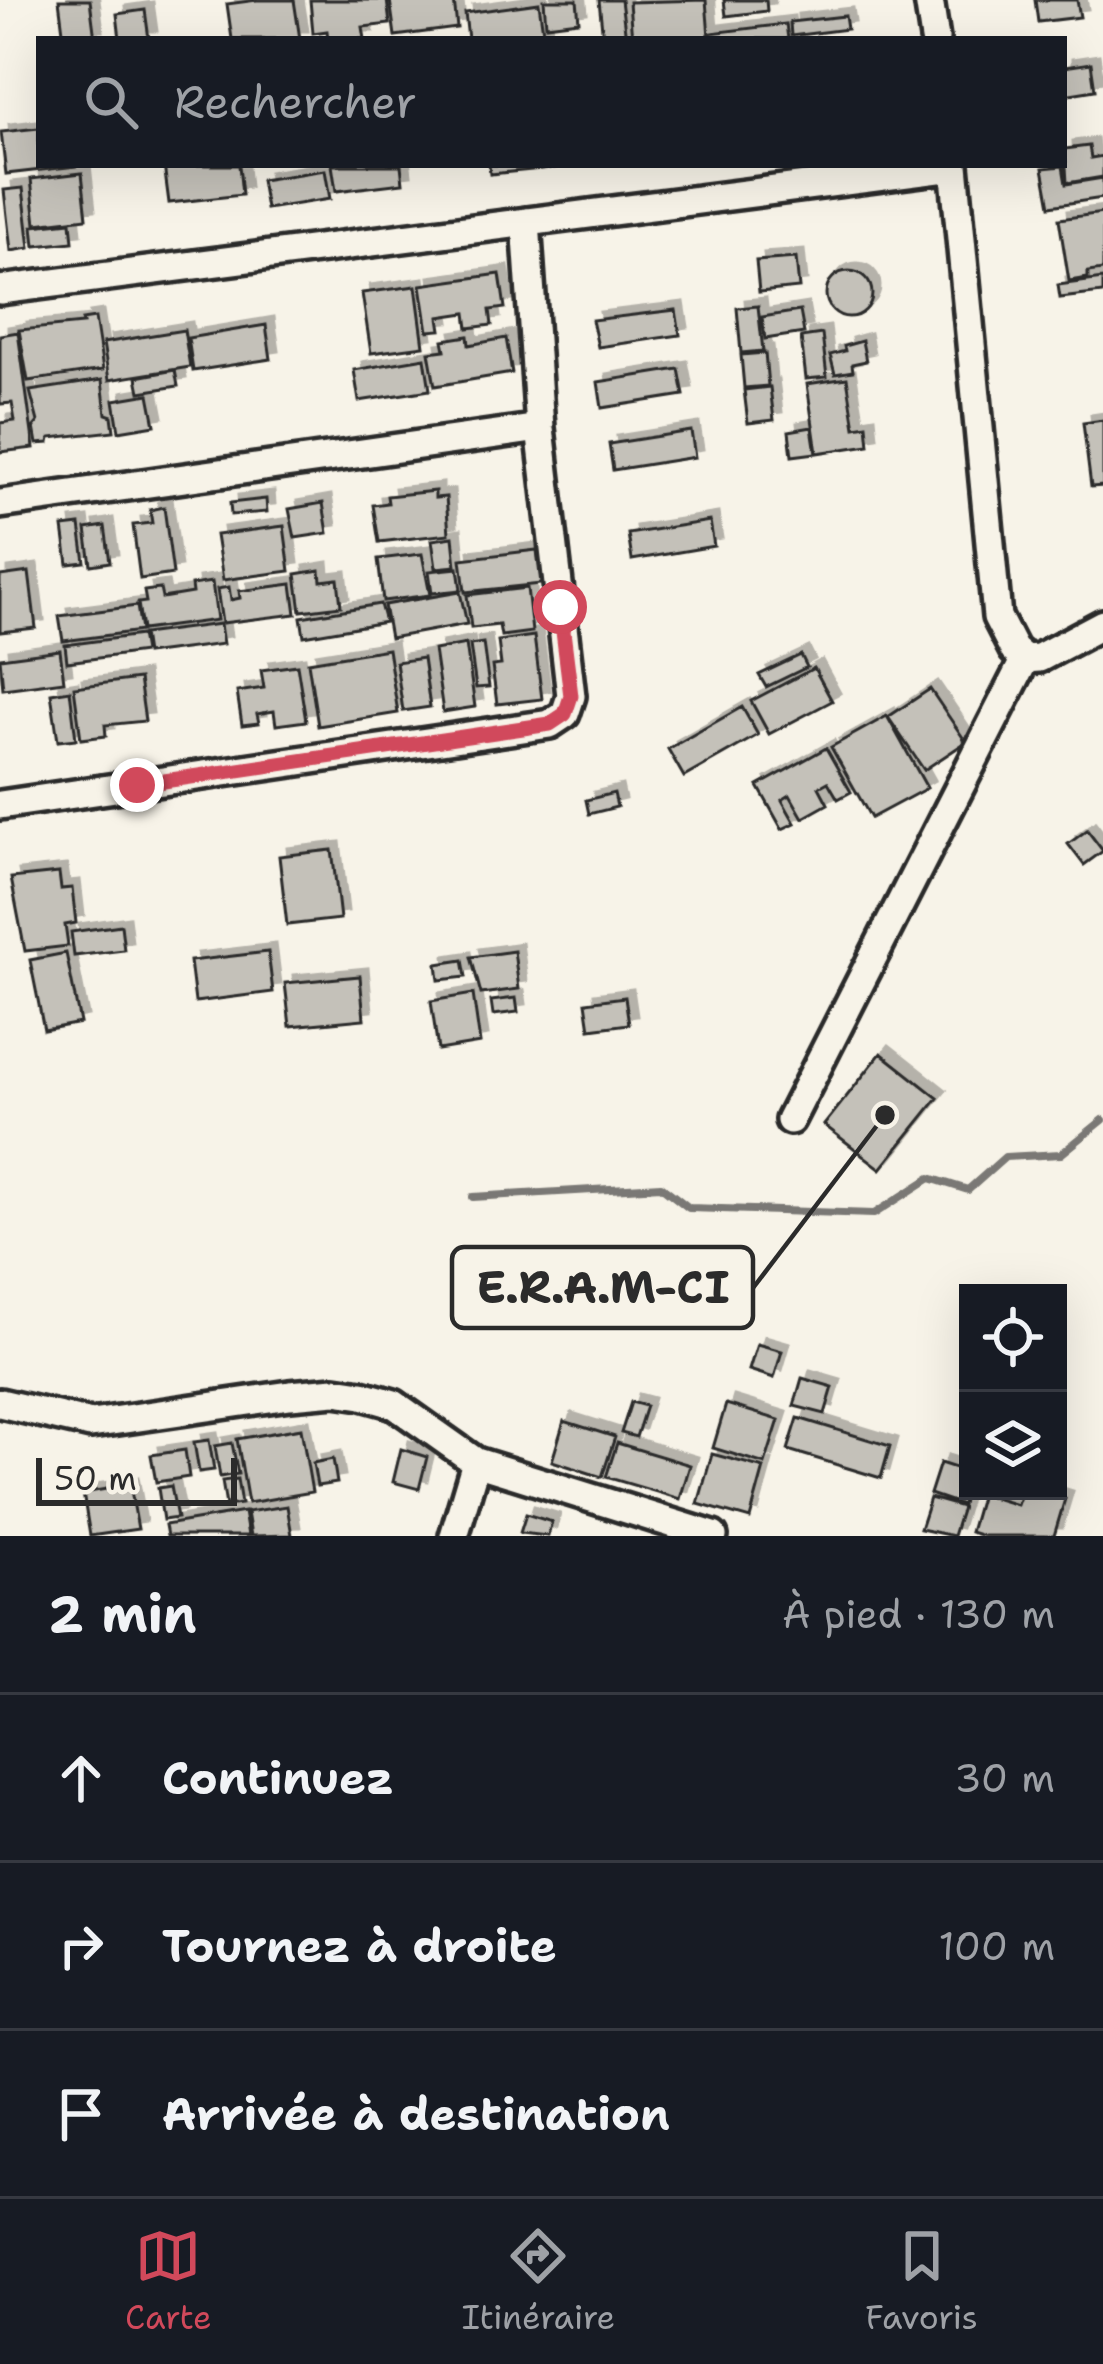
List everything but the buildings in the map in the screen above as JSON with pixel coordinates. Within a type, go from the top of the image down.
[{"type":"street","points":[[928,0],[934,36]]},
{"type":"street","points":[[0,290],[939,168]]},
{"type":"street","points":[[954,168],[997,617],[1014,650],[1025,659],[1039,658],[1103,623]]},
{"type":"street","points":[[0,806],[550,724],[565,714],[571,696],[540,428],[526,222]]},
{"type":"street","points":[[0,504],[540,428]]},
{"type":"street","points":[[790,1120],[1025,659]]},
{"type":"street","points":[[0,1403],[91,1424],[335,1391],[394,1404],[476,1462],[713,1536]]},
{"type":"street","points":[[454,1536],[476,1462]]},
{"type":"waterway","points":[[473,1197],[661,1186],[689,1208],[874,1214],[930,1178],[968,1190],[1005,1157],[1061,1154],[1103,1120]]},
{"type":"place","name":"E.R.A.M-CI","points":[[885,1115]]},
{"type":"route","points":[[137,785],[550,724],[565,714],[571,696],[560,607]]}]
